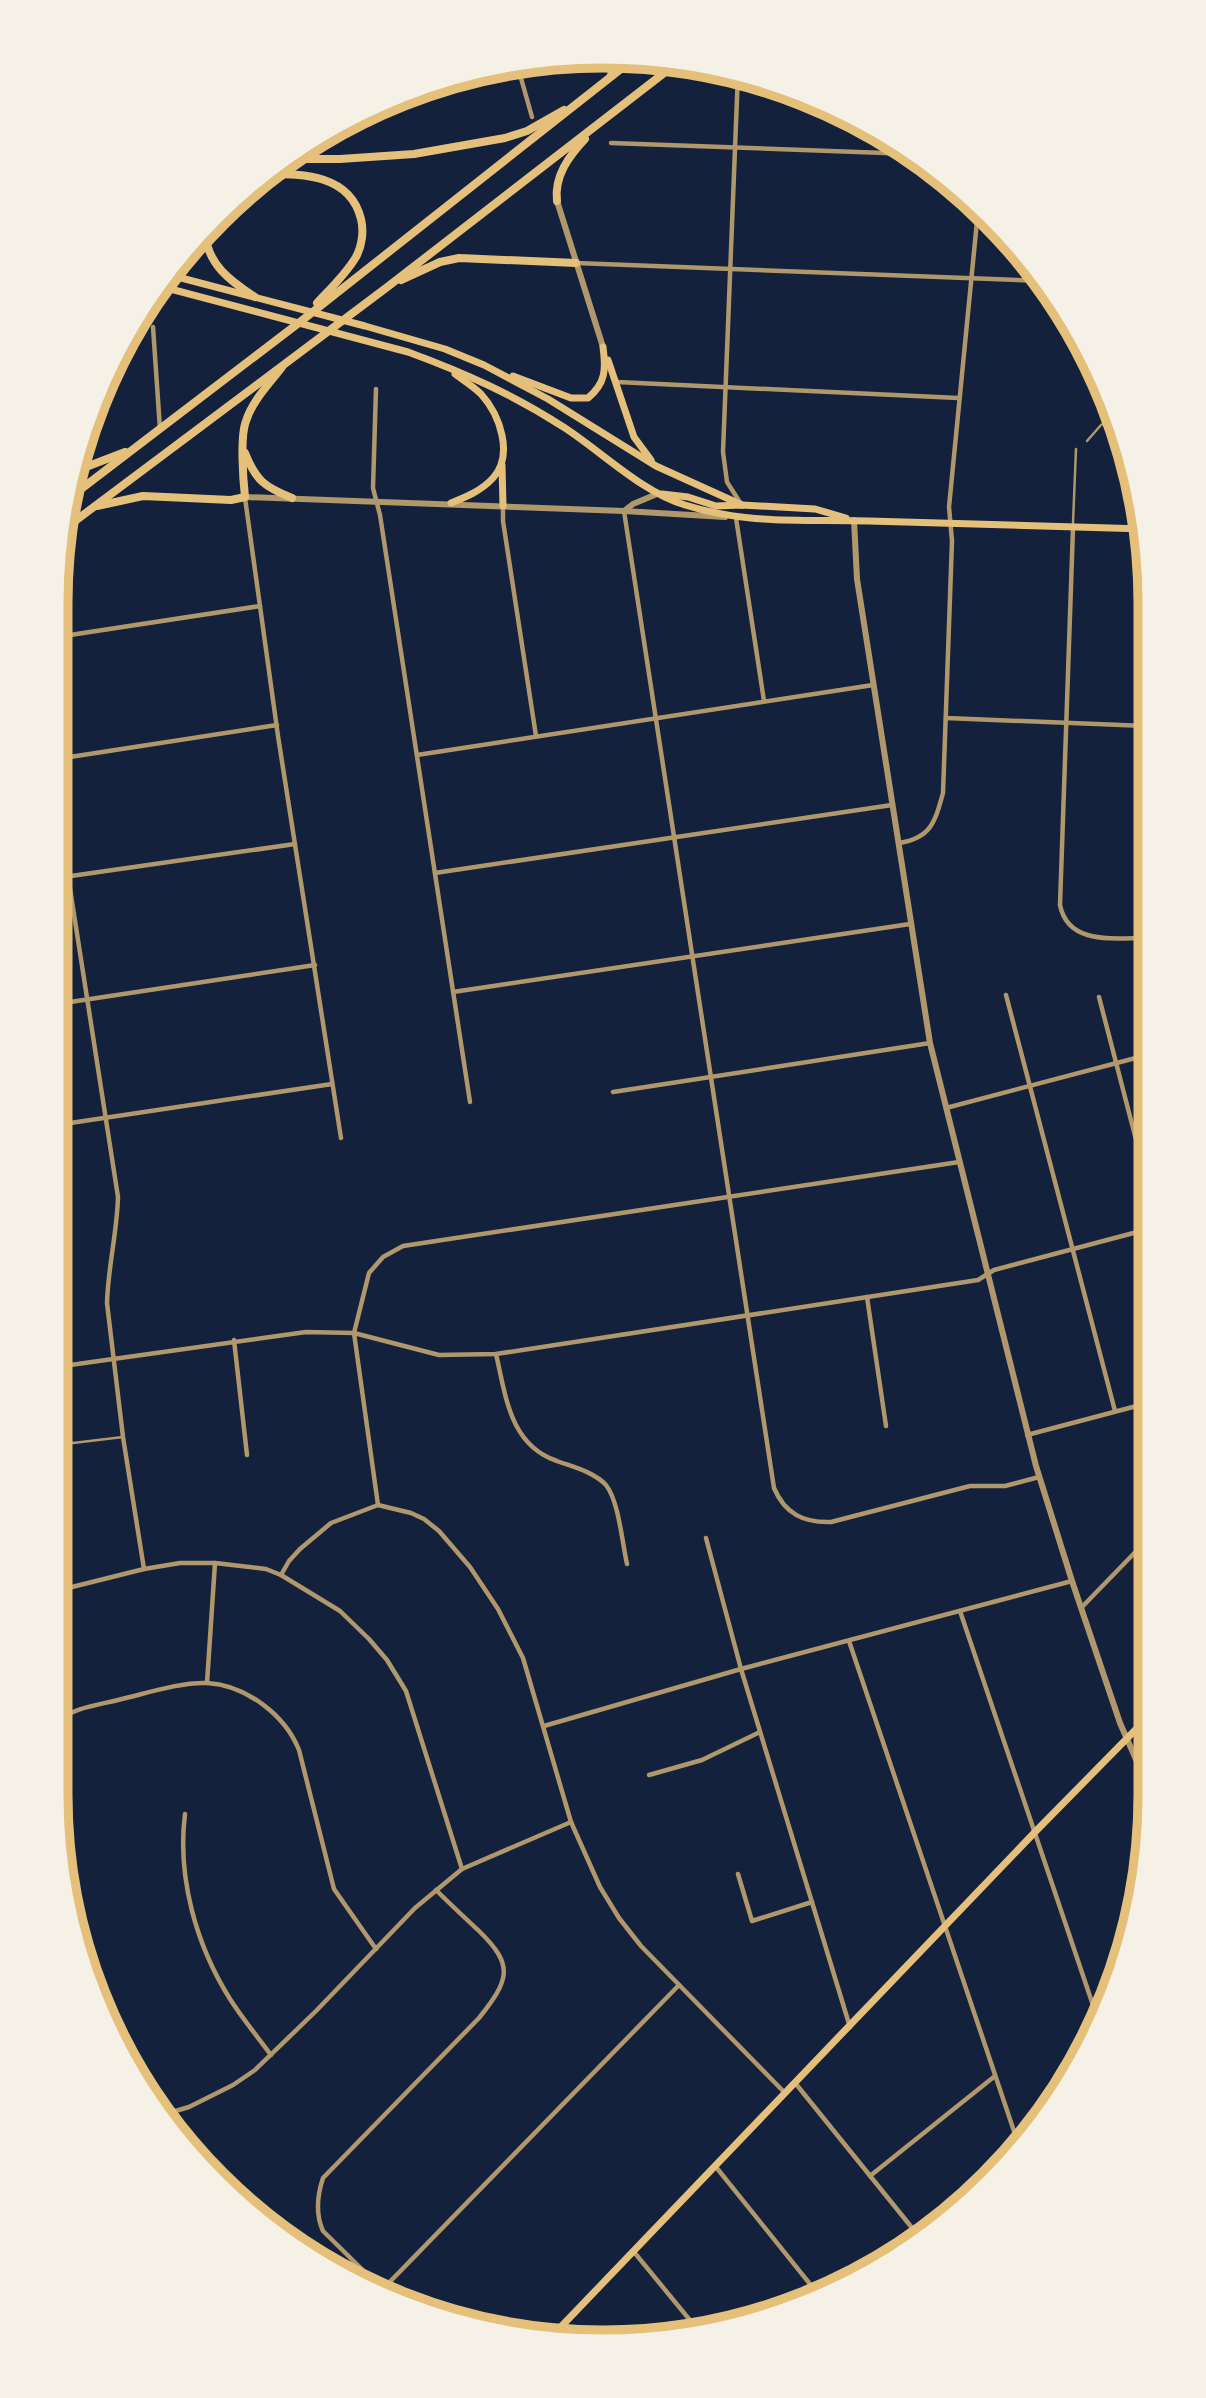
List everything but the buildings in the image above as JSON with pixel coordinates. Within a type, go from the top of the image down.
[{"type":"highway","points":[[610,78],[613,68]]},
{"type":"highway","points":[[81,489],[300,322],[622,69]]},
{"type":"highway","points":[[75,520],[386,288],[666,72]]},
{"type":"highway","points":[[305,159],[414,154],[505,138],[527,131],[588,96]]},
{"type":"highway","points":[[557,201],[562,169],[577,147],[600,122]]},
{"type":"highway","points":[[283,175],[330,181],[350,196],[360,216],[362,235],[357,255],[300,322]]},
{"type":"highway","points":[[207,243],[220,270],[230,281],[255,297]]},
{"type":"highway","points":[[386,288],[440,262],[459,258],[576,262]]},
{"type":"highway","points":[[90,508],[143,496],[231,500],[245,497],[245,421],[287,360]]},
{"type":"highway","points":[[86,467],[135,449]]},
{"type":"highway","points":[[244,451],[260,482],[292,498]]},
{"type":"main road","points":[[179,277],[445,349],[557,393],[583,399],[591,396],[603,379],[606,368],[603,347]]},
{"type":"main road","points":[[170,289],[408,352],[443,365],[516,397],[567,429],[657,494],[684,505],[736,518],[1132,529]]},
{"type":"main road","points":[[603,347],[634,437],[656,466]]},
{"type":"main road","points":[[443,365],[479,392],[492,409],[501,429],[503,506]]},
{"type":"main road","points":[[485,365],[548,399],[656,466],[742,505]]},
{"type":"main road","points":[[451,503],[474,494],[494,477],[502,464]]},
{"type":"main road","points":[[657,494],[674,494],[716,506],[815,509],[853,520]]},
{"type":"main road","points":[[560,2328],[1138,1728]]},
{"type":"street","points":[[520,75],[532,117]]},
{"type":"street","points":[[738,85],[724,470],[732,491],[742,505]]},
{"type":"street","points":[[611,143],[892,153]]},
{"type":"street","points":[[557,201],[603,347]]},
{"type":"street","points":[[898,843],[922,837],[936,818],[943,793],[952,541],[949,508],[977,221]]},
{"type":"street","points":[[576,262],[1029,280]]},
{"type":"street","points":[[153,327],[160,429]]},
{"type":"street","points":[[617,382],[958,398]]},
{"type":"street","points":[[376,389],[373,488],[380,515],[470,1102]]},
{"type":"street","points":[[624,511],[633,504],[657,494]]},
{"type":"street","points":[[341,1138],[277,725],[245,497],[451,503],[736,518],[764,701]]},
{"type":"street","points":[[503,506],[503,521],[536,736]]},
{"type":"street","points":[[624,511],[774,1488],[779,1500],[796,1516],[807,1521],[831,1522],[970,1486],[1005,1486],[1039,1477]]},
{"type":"street","points":[[853,520],[857,579],[930,1043],[1039,1477],[1081,1608],[1138,1762]]},
{"type":"street","points":[[1073,527],[1060,905],[1062,917],[1067,924],[1081,934],[1138,938]]},
{"type":"street","points":[[68,635],[260,606]]},
{"type":"street","points":[[417,755],[873,685]]},
{"type":"street","points":[[946,718],[1138,726]]},
{"type":"street","points":[[68,757],[277,725]]},
{"type":"street","points":[[435,873],[892,805]]},
{"type":"street","points":[[68,877],[295,844]]},
{"type":"street","points":[[68,883],[118,1197],[107,1282],[107,1303],[123,1437],[144,1569]]},
{"type":"street","points":[[453,992],[910,924]]},
{"type":"street","points":[[68,1002],[315,965]]},
{"type":"street","points":[[1006,995],[1115,1411]]},
{"type":"street","points":[[1099,997],[1138,1149]]},
{"type":"street","points":[[613,1092],[930,1043]]},
{"type":"street","points":[[946,1108],[1138,1057]]},
{"type":"street","points":[[68,1123],[332,1084]]},
{"type":"street","points":[[378,1505],[355,1333],[369,1273],[383,1257],[403,1245],[959,1162]]},
{"type":"street","points":[[68,1365],[306,1332],[355,1333],[439,1355],[496,1354],[978,1280],[994,1270],[1138,1232]]},
{"type":"street","points":[[867,1297],[886,1426]]},
{"type":"street","points":[[234,1340],[247,1455]]},
{"type":"street","points":[[496,1354],[508,1407],[525,1440],[540,1454],[584,1470],[606,1485],[615,1506],[627,1564]]},
{"type":"street","points":[[1027,1435],[1138,1405]]},
{"type":"street","points":[[281,1575],[300,1549],[331,1524],[378,1505],[411,1513],[432,1524],[452,1544],[498,1609],[523,1658],[570,1822],[600,1887],[641,1946],[786,2094]]},
{"type":"street","points":[[706,1538],[741,1669],[850,2027]]},
{"type":"street","points":[[1081,1608],[1138,1549]]},
{"type":"street","points":[[68,1588],[144,1569],[180,1563],[215,1563],[266,1569],[281,1575],[340,1611],[387,1660],[406,1691],[461,1869]]},
{"type":"street","points":[[207,1683],[215,1563]]},
{"type":"street","points":[[544,1726],[741,1669],[1072,1581]]},
{"type":"street","points":[[960,1611],[1094,2007]]},
{"type":"street","points":[[849,1641],[1015,2135]]},
{"type":"street","points":[[68,1716],[163,1689],[207,1683],[249,1695],[269,1709],[295,1738],[334,1889],[376,1949]]},
{"type":"street","points":[[649,1775],[702,1760],[760,1732]]},
{"type":"street","points":[[185,1814],[182,1834],[190,1906],[201,1939],[229,1997],[271,2055]]},
{"type":"street","points":[[172,2112],[189,2107],[233,2085],[271,2055],[436,1890],[461,1869],[570,1822]]},
{"type":"street","points":[[738,1874],[752,1921],[812,1902]]},
{"type":"street","points":[[365,2274],[323,2231],[318,2220],[318,2192],[323,2178],[479,2018],[495,1998],[503,1979],[504,1961],[496,1947],[436,1890]]},
{"type":"street","points":[[387,2284],[679,1985]]},
{"type":"street","points":[[870,2176],[995,2076]]},
{"type":"street","points":[[796,2084],[914,2230]]},
{"type":"street","points":[[716,2166],[812,2287]]},
{"type":"street","points":[[634,2252],[691,2322]]},
{"type":"lane","points":[[1087,441],[1106,422]]},
{"type":"lane","points":[[1073,527],[1076,449]]},
{"type":"lane","points":[[68,1442],[123,1437]]}]
